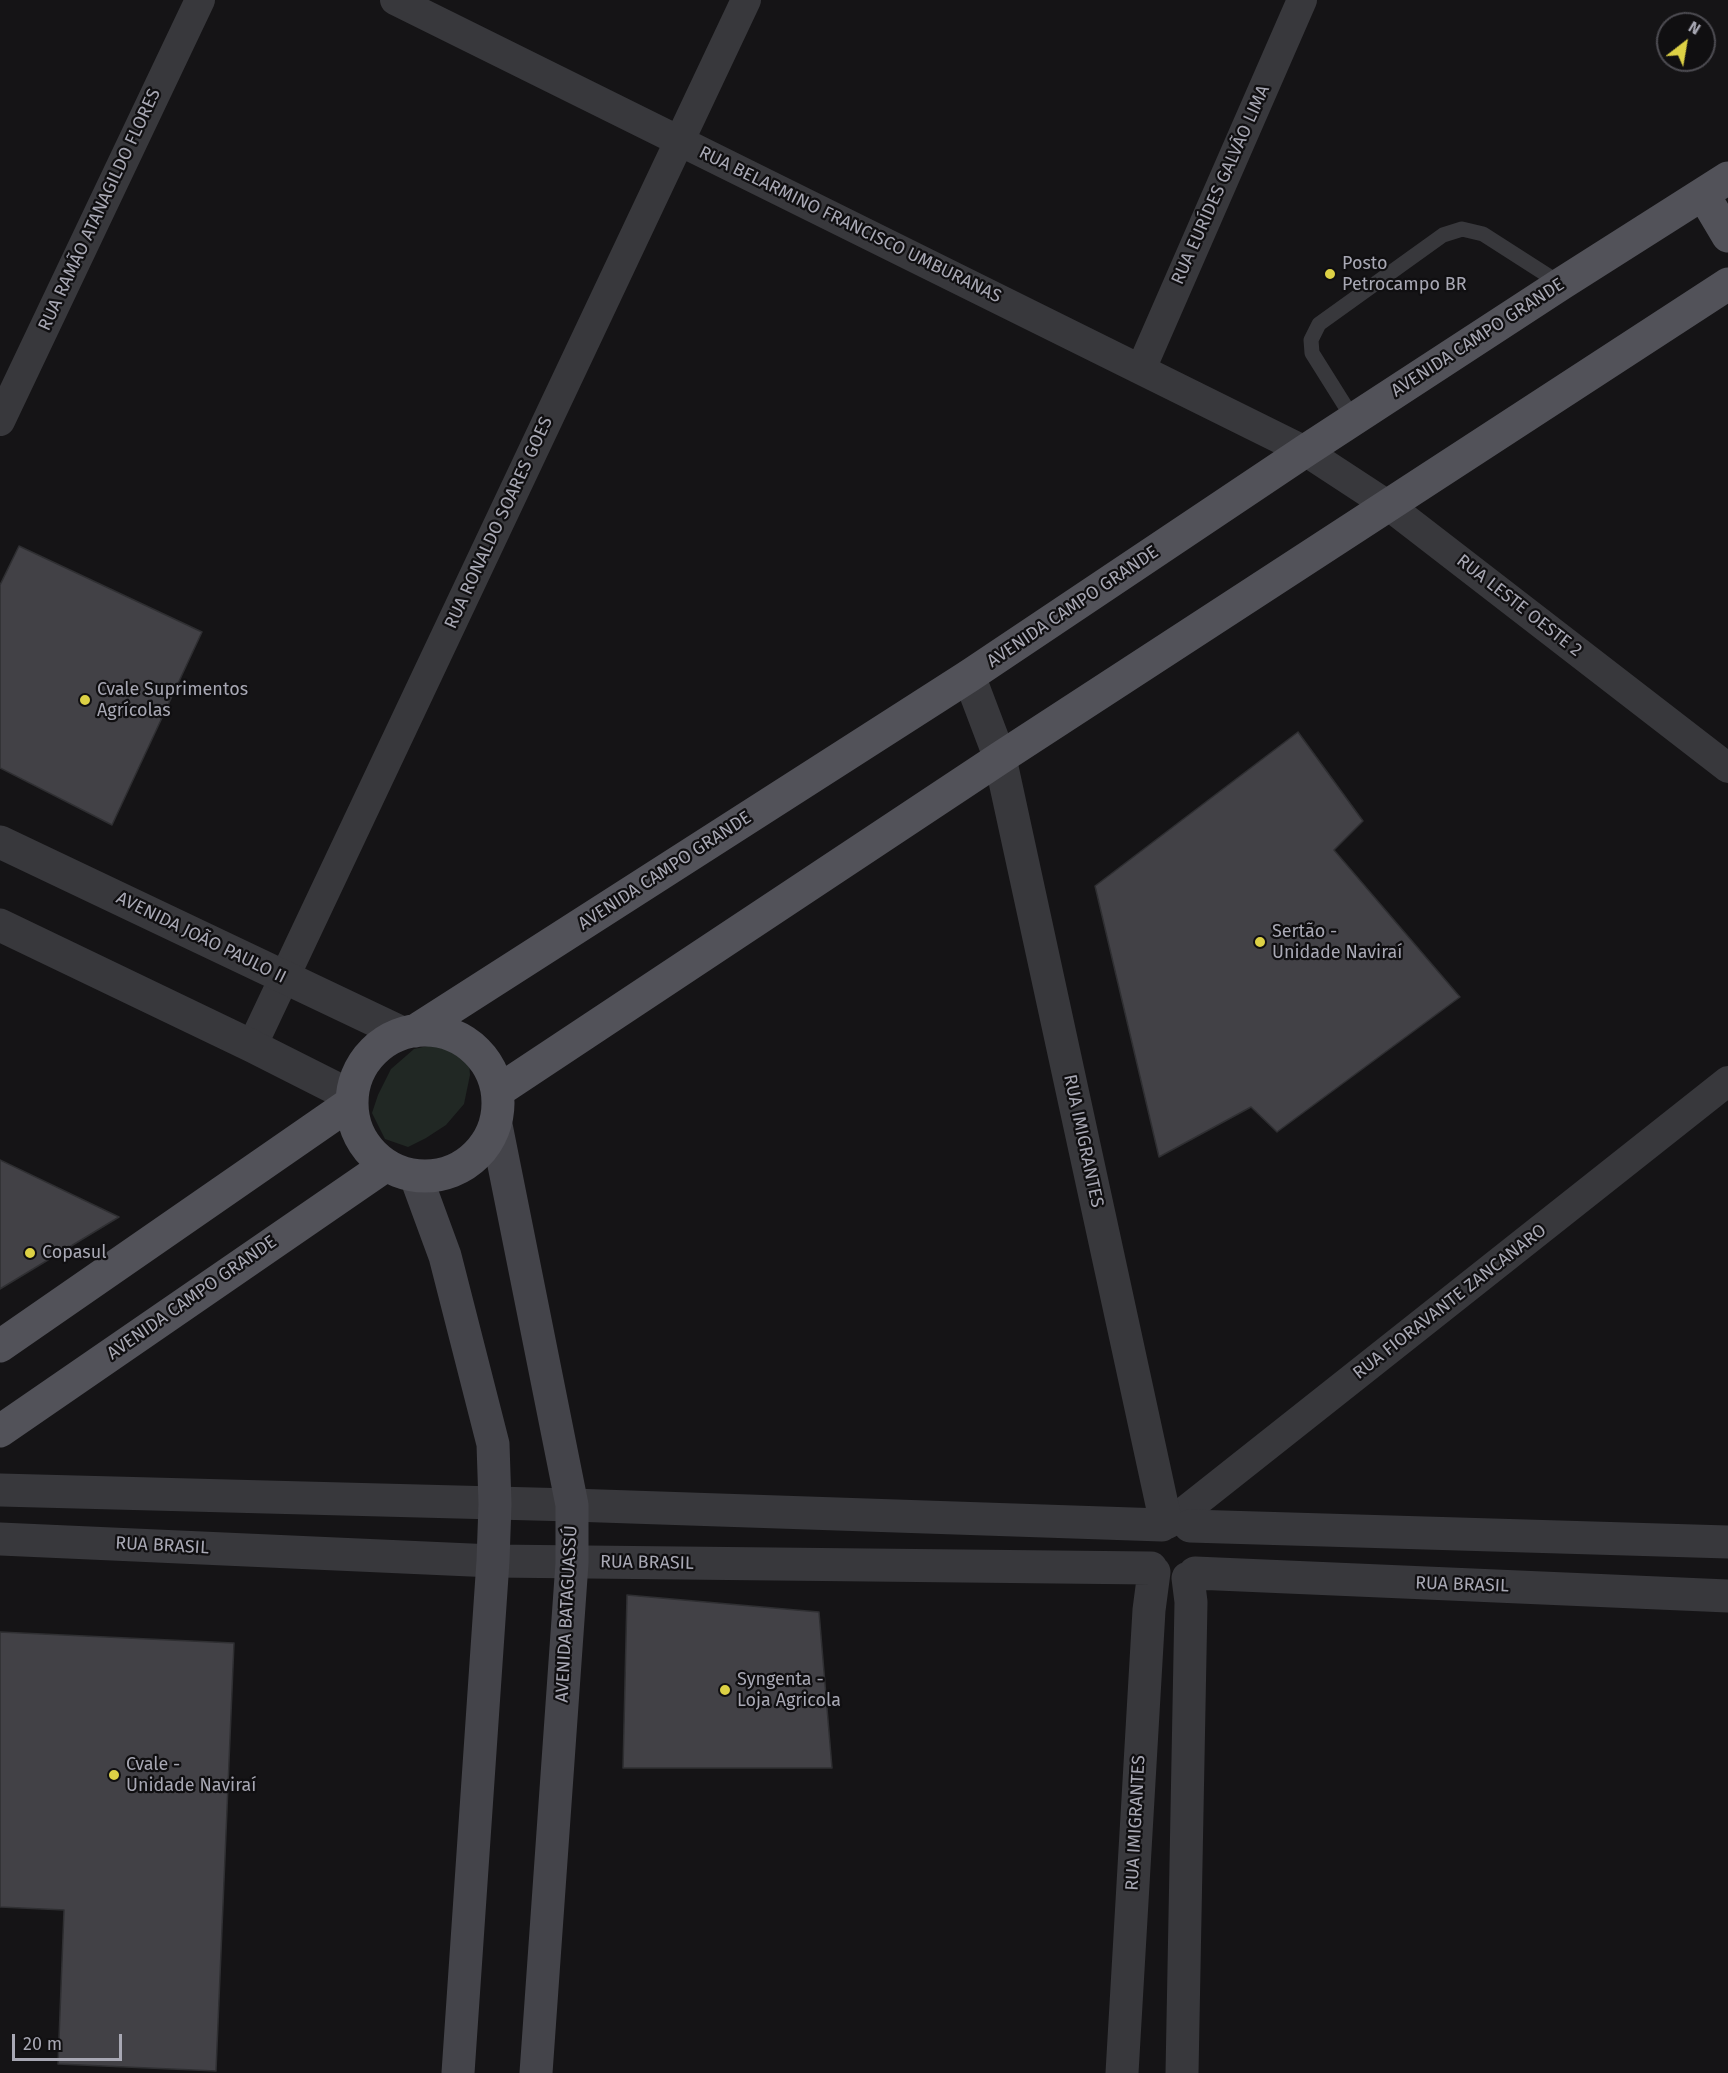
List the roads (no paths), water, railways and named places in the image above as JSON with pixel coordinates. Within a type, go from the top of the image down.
[{"type":"main road","points":[[1716,186],[1728,236]]},
{"type":"main road","name":"AVENIDA CAMPO GRANDE","points":[[408,1032],[969,676],[1305,451],[1716,186]]},
{"type":"main road","points":[[498,1091],[1000,758],[1728,284]]},
{"type":"main road","points":[[408,1032],[443,1032],[468,1044],[488,1064],[498,1091],[496,1125],[479,1155],[450,1173],[416,1177],[385,1166],[371,1154],[360,1139],[353,1122],[351,1100],[359,1070],[377,1047],[408,1032]]},
{"type":"main road","points":[[0,1346],[351,1100]]},
{"type":"main road","name":"AVENIDA BATAGUASSÚ","points":[[496,1125],[572,1505],[572,1563],[536,2073]]},
{"type":"main road","name":"AVENIDA CAMPO GRANDE","points":[[0,1431],[385,1166]]},
{"type":"main road","points":[[416,1177],[445,1256],[493,1444],[494,1561],[458,2073]]},
{"type":"street","name":"RUA RAMÃO ATANAGILDO FLORES","points":[[0,421],[200,0]]},
{"type":"street","name":"RUA BELARMINO FRANCISCO UMBURANAS","points":[[395,0],[1305,451]]},
{"type":"street","name":"RUA RONALDO SOARES GOES","points":[[252,1046],[746,0]]},
{"type":"street","name":"RUA EURÍDES GALVÃO LIMA","points":[[1141,369],[1302,0]]},
{"type":"street","name":"RUA LESTE OESTE 2","points":[[1305,451],[1389,506],[1728,768]]},
{"type":"street","name":"RUA IMIGRANTES","points":[[969,676],[1000,758],[1172,1524]]},
{"type":"street","name":"AVENIDA JOÃO PAULO II","points":[[0,842],[284,978],[408,1032]]},
{"type":"street","points":[[0,925],[252,1046],[351,1100]]},
{"type":"street","name":"RUA FIORAVANTE ZANCANARO","points":[[1172,1524],[1728,1081]]},
{"type":"street","points":[[0,1490],[572,1505],[1728,1542]]},
{"type":"street","points":[[1172,1524],[1202,1539],[1204,1548],[1201,1566],[1192,1576],[1170,1581],[1153,1570],[1145,1555],[1147,1540],[1156,1528],[1172,1524]]},
{"type":"street","name":"RUA BRASIL","points":[[0,1539],[494,1561],[1153,1570]]},
{"type":"street","name":"RUA IMIGRANTES","points":[[1122,2073],[1153,1570]]},
{"type":"street","points":[[1182,2073],[1192,1576]]},
{"type":"street","name":"RUA BRASIL","points":[[1192,1576],[1728,1596]]},
{"type":"lane","points":[[1354,420],[1312,353],[1311,339],[1319,324],[1443,235],[1462,229],[1483,234],[1561,284]]},
{"type":"place","name":"Posto Petrocampo BR","points":[[1330,274]]},
{"type":"place","name":"Cvale Suprimentos Agrícolas","points":[[85,700]]},
{"type":"place","name":"Sertão - Unidade Naviraí","points":[[1260,942]]},
{"type":"place","name":"Copasul","points":[[30,1253]]},
{"type":"place","name":"Syngenta - Loja Agricola","points":[[725,1690]]},
{"type":"place","name":"Cvale - Unidade Naviraí","points":[[114,1775]]}]
